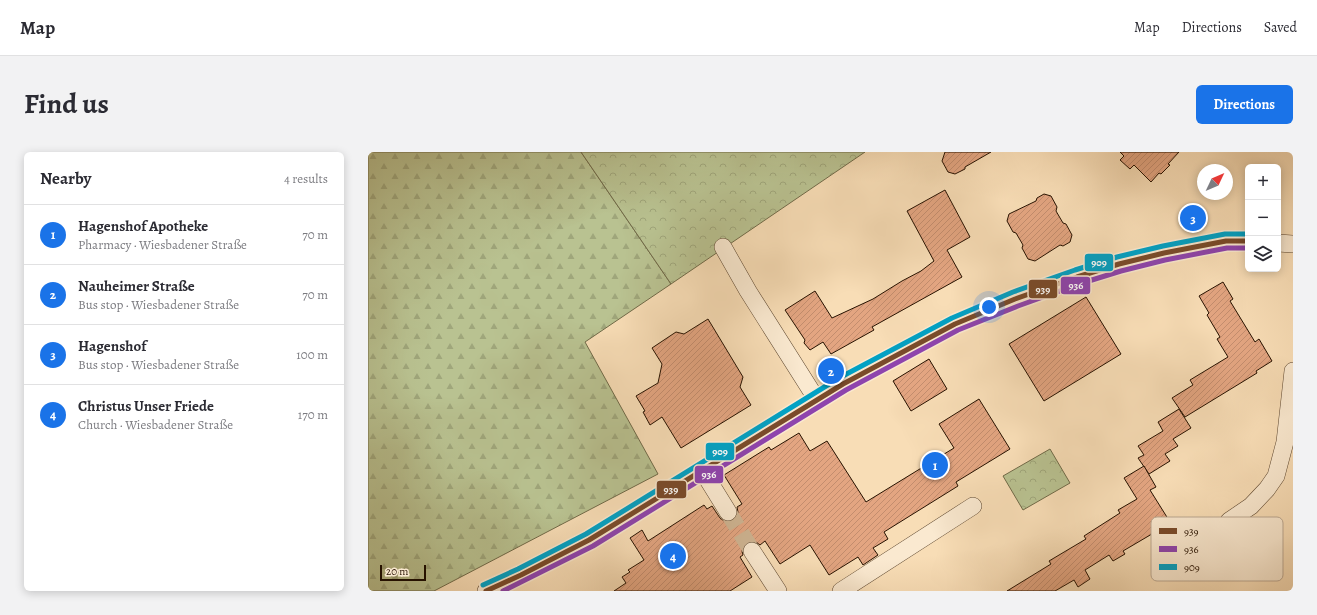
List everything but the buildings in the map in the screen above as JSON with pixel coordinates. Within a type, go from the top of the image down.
[{"type":"street","points":[[486,591],[521,575],[588,540],[843,384],[955,324],[1015,299],[1119,264],[1164,253],[1226,241],[1245,241]]},
{"type":"street","points":[[1281,243],[1293,244]]},
{"type":"street","points":[[723,247],[748,291],[817,400]]},
{"type":"street","points":[[1235,517],[1251,506],[1267,489],[1276,476],[1285,442],[1293,371]]},
{"type":"street","points":[[702,470],[728,512]]},
{"type":"street","points":[[841,591],[974,506]]},
{"type":"street","points":[[752,551],[778,591]]},
{"type":"green space","points":[[368,152],[581,152],[671,284],[585,342],[658,474],[434,591],[368,591]]},
{"type":"green space","points":[[581,152],[865,152],[671,284]]},
{"type":"green space","points":[[1050,449],[1070,483],[1023,510],[1003,476]]},
{"type":"tunnel","points":[[728,512],[752,551]]},
{"type":"transit line","name":"909","points":[[483,585],[586,534],[839,378],[952,318],[1013,292],[1117,257],[1225,234],[1245,234]]},
{"type":"transit line","name":"939","points":[[486,591],[589,540],[843,384],[955,324],[1015,299],[1119,264],[1164,253],[1226,241],[1245,241]]},
{"type":"transit line","name":"936","points":[[503,591],[593,546],[846,390],[958,330],[1018,306],[1079,284],[1121,271],[1165,260],[1227,248],[1245,248]]},
{"type":"place","name":"Hagenshof","points":[[1193,218]]},
{"type":"place","name":"Nauheimer Straße","points":[[831,371]]},
{"type":"place","name":"Hagenshof Apotheke","points":[[935,465]]},
{"type":"place","name":"Christus Unser Friede","points":[[673,556]]}]
